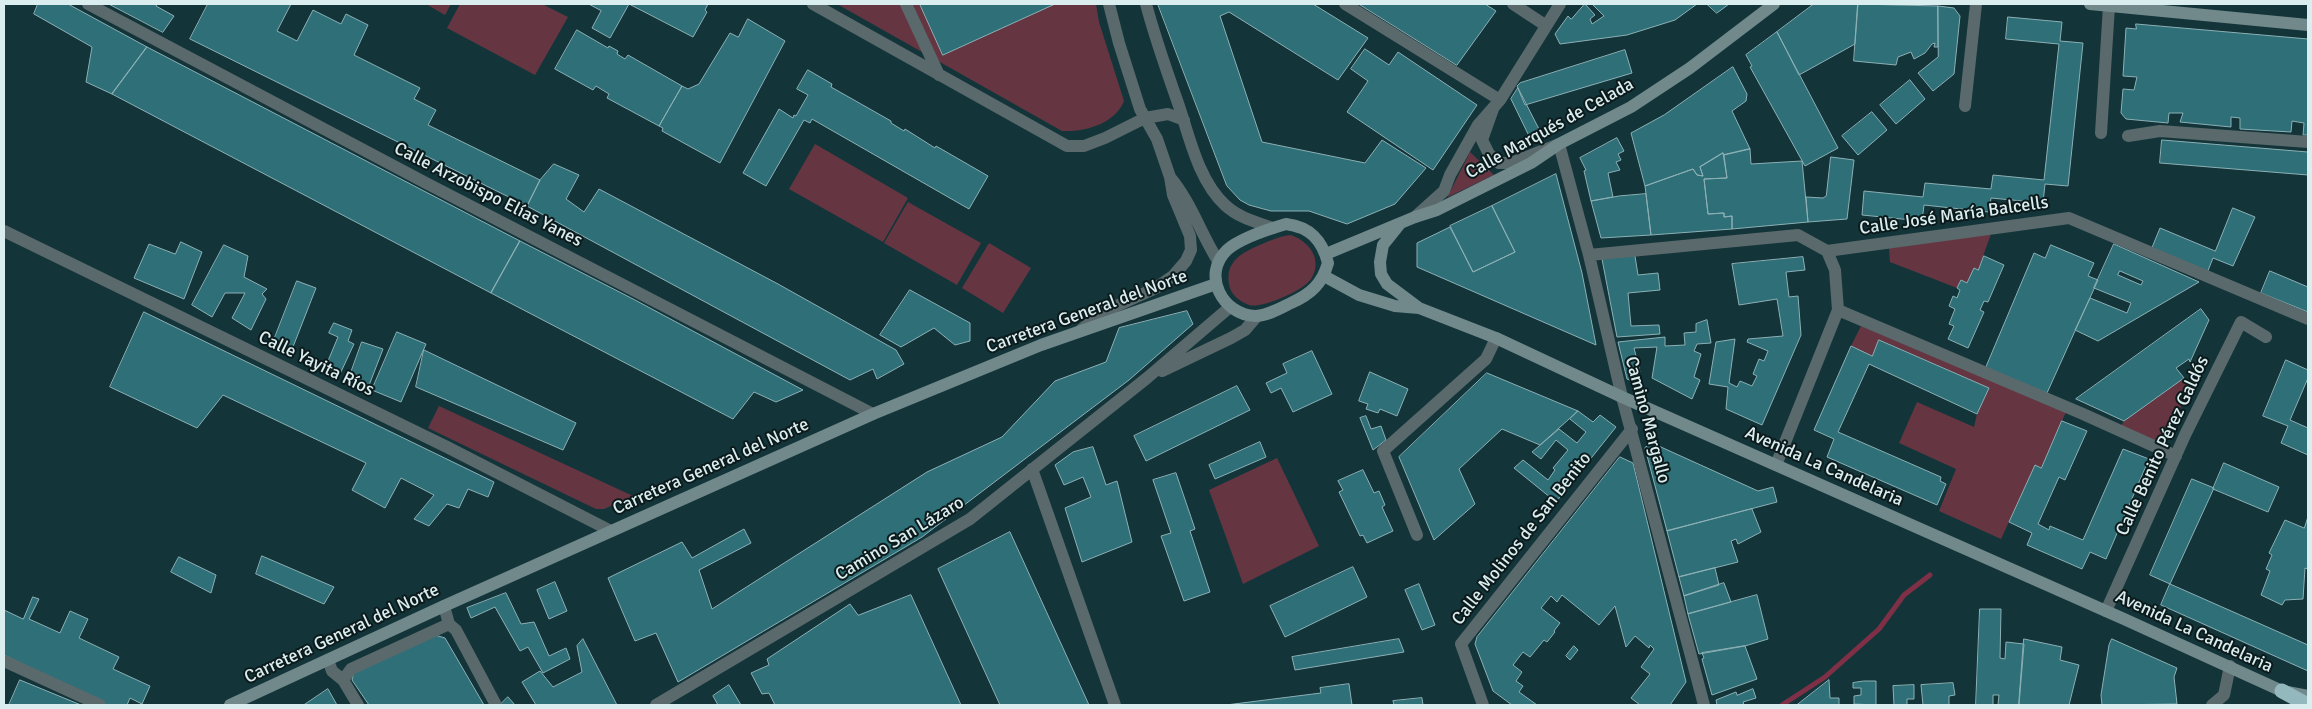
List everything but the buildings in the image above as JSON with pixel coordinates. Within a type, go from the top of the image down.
[{"type":"highway","points":[[2282,691],[2308,704]]},
{"type":"street","name":"Calle Arzobispo Elías Yanes","points":[[88,4],[426,183],[873,414]]},
{"type":"street","points":[[813,4],[1067,146],[1084,146],[1145,118],[1168,114],[1184,120]]},
{"type":"street","points":[[906,4],[939,75]]},
{"type":"street","points":[[1079,332],[1104,312],[1156,288],[1173,276],[1186,262],[1191,250],[1190,236],[1173,196],[1170,177],[1156,139],[1145,118],[1118,43],[1109,4]]},
{"type":"street","points":[[1146,4],[1154,34],[1199,164],[1216,195],[1226,206],[1244,218],[1273,228]]},
{"type":"street","points":[[1345,4],[1496,104]]},
{"type":"street","points":[[1513,4],[1545,25]]},
{"type":"street","points":[[1415,217],[1444,191],[1450,175],[1478,125],[1496,104],[1560,4]]},
{"type":"street","name":"Calle Marqués de Celada","points":[[1326,254],[1415,217],[1437,210],[1531,163],[1559,144],[1631,107],[1690,68],[1774,4]]},
{"type":"street","points":[[1965,106],[1976,4]]},
{"type":"street","points":[[2090,4],[2308,25]]},
{"type":"street","points":[[2101,133],[2109,6]]},
{"type":"street","points":[[1496,104],[1482,140],[1489,154],[1499,163],[1511,163],[1559,144]]},
{"type":"street","points":[[2128,136],[2160,131],[2308,142]]},
{"type":"street","name":"Camino Margallo","points":[[1559,144],[1589,255],[1622,397],[1704,705]]},
{"type":"street","points":[[1170,177],[1182,191],[1187,205],[1218,261],[1216,284],[1220,295],[1230,308],[1241,314],[1257,316],[1304,297],[1314,291],[1324,276],[1328,263],[1321,242],[1305,228],[1286,224],[1273,228],[1227,250],[1218,261]]},
{"type":"street","name":"Calle José María Balcells","points":[[1827,251],[2069,218],[2308,319]]},
{"type":"street","points":[[1400,224],[1383,246],[1380,262],[1381,274],[1387,284],[1419,308]]},
{"type":"street","name":"Calle Yayita Ríos","points":[[4,231],[447,447],[611,531]]},
{"type":"street","points":[[1589,255],[1798,235],[1827,251],[1835,270],[1838,310],[1776,464]]},
{"type":"street","name":"Avenida La Candelaria","points":[[1324,276],[1359,295],[1395,306],[1419,308],[1496,338],[1622,397],[2230,666],[2282,691],[2308,696]]},
{"type":"street","name":"Carretera General del Norte","points":[[238,704],[444,606],[873,414],[1041,345],[1216,284]]},
{"type":"street","name":"Camino San Lázaro","points":[[656,705],[970,519],[1230,308]]},
{"type":"street","points":[[1838,310],[2083,414],[2176,456]]},
{"type":"street","name":"Camino San Lázaro","points":[[1146,378],[1231,338],[1245,330],[1257,316]]},
{"type":"street","name":"Calle Benito Pérez Galdós","points":[[2106,611],[2185,435],[2241,322],[2266,337]]},
{"type":"street","points":[[1417,535],[1383,451],[1486,359],[1496,338]]},
{"type":"street","name":"Calle Molinos de San Benito","points":[[1483,705],[1461,644],[1632,429]]},
{"type":"street","points":[[1032,469],[1115,705]]},
{"type":"street","points":[[444,606],[449,624],[456,630],[496,705]]},
{"type":"street","points":[[343,680],[351,669],[449,624]]},
{"type":"street","points":[[328,660],[332,671],[343,680],[358,705]]},
{"type":"street","points":[[4,661],[100,705]]},
{"type":"street","points":[[2212,705],[2224,695],[2230,666]]},
{"type":"shaded area","points":[[426,4],[451,4],[445,15]]},
{"type":"shaded area","points":[[460,4],[542,4],[568,17],[535,75],[447,28]]},
{"type":"shaded area","points":[[837,4],[1096,4],[1099,22],[1124,101],[1114,116],[1098,125],[1080,130],[1062,131]]},
{"type":"shaded area","points":[[815,144],[908,198],[883,242],[789,189]]},
{"type":"shaded area","points":[[1470,152],[1494,175],[1448,197],[1448,196]]},
{"type":"shaded area","points":[[908,202],[981,243],[957,285],[884,243]]},
{"type":"shaded area","points":[[1991,234],[1978,270],[1974,268],[1967,283],[1961,281],[1957,288],[1890,262],[1889,248]]},
{"type":"shaded area","points":[[1291,235],[1304,242],[1313,252],[1316,265],[1307,284],[1282,298],[1255,306],[1249,305],[1236,297],[1230,288],[1229,276],[1230,269],[1237,258],[1262,244]]},
{"type":"shaded area","points":[[989,243],[1031,268],[1003,313],[962,288]]},
{"type":"shaded area","points":[[1861,326],[2066,412],[2041,468],[2035,466],[2001,539],[1939,511],[1956,469],[1899,443],[1917,402],[1974,427],[1977,414],[1989,388],[1880,340],[1872,356],[1851,346]]},
{"type":"shaded area","points":[[2184,378],[2190,386],[2164,445],[2121,426],[2124,421]]},
{"type":"shaded area","points":[[439,406],[633,496],[604,509],[596,509],[428,428]]},
{"type":"shaded area","points":[[1277,458],[1319,546],[1243,584],[1209,490]]},
{"type":"waterway","points":[[1782,705],[1825,677],[1879,629],[1904,595],[1930,575]]}]
